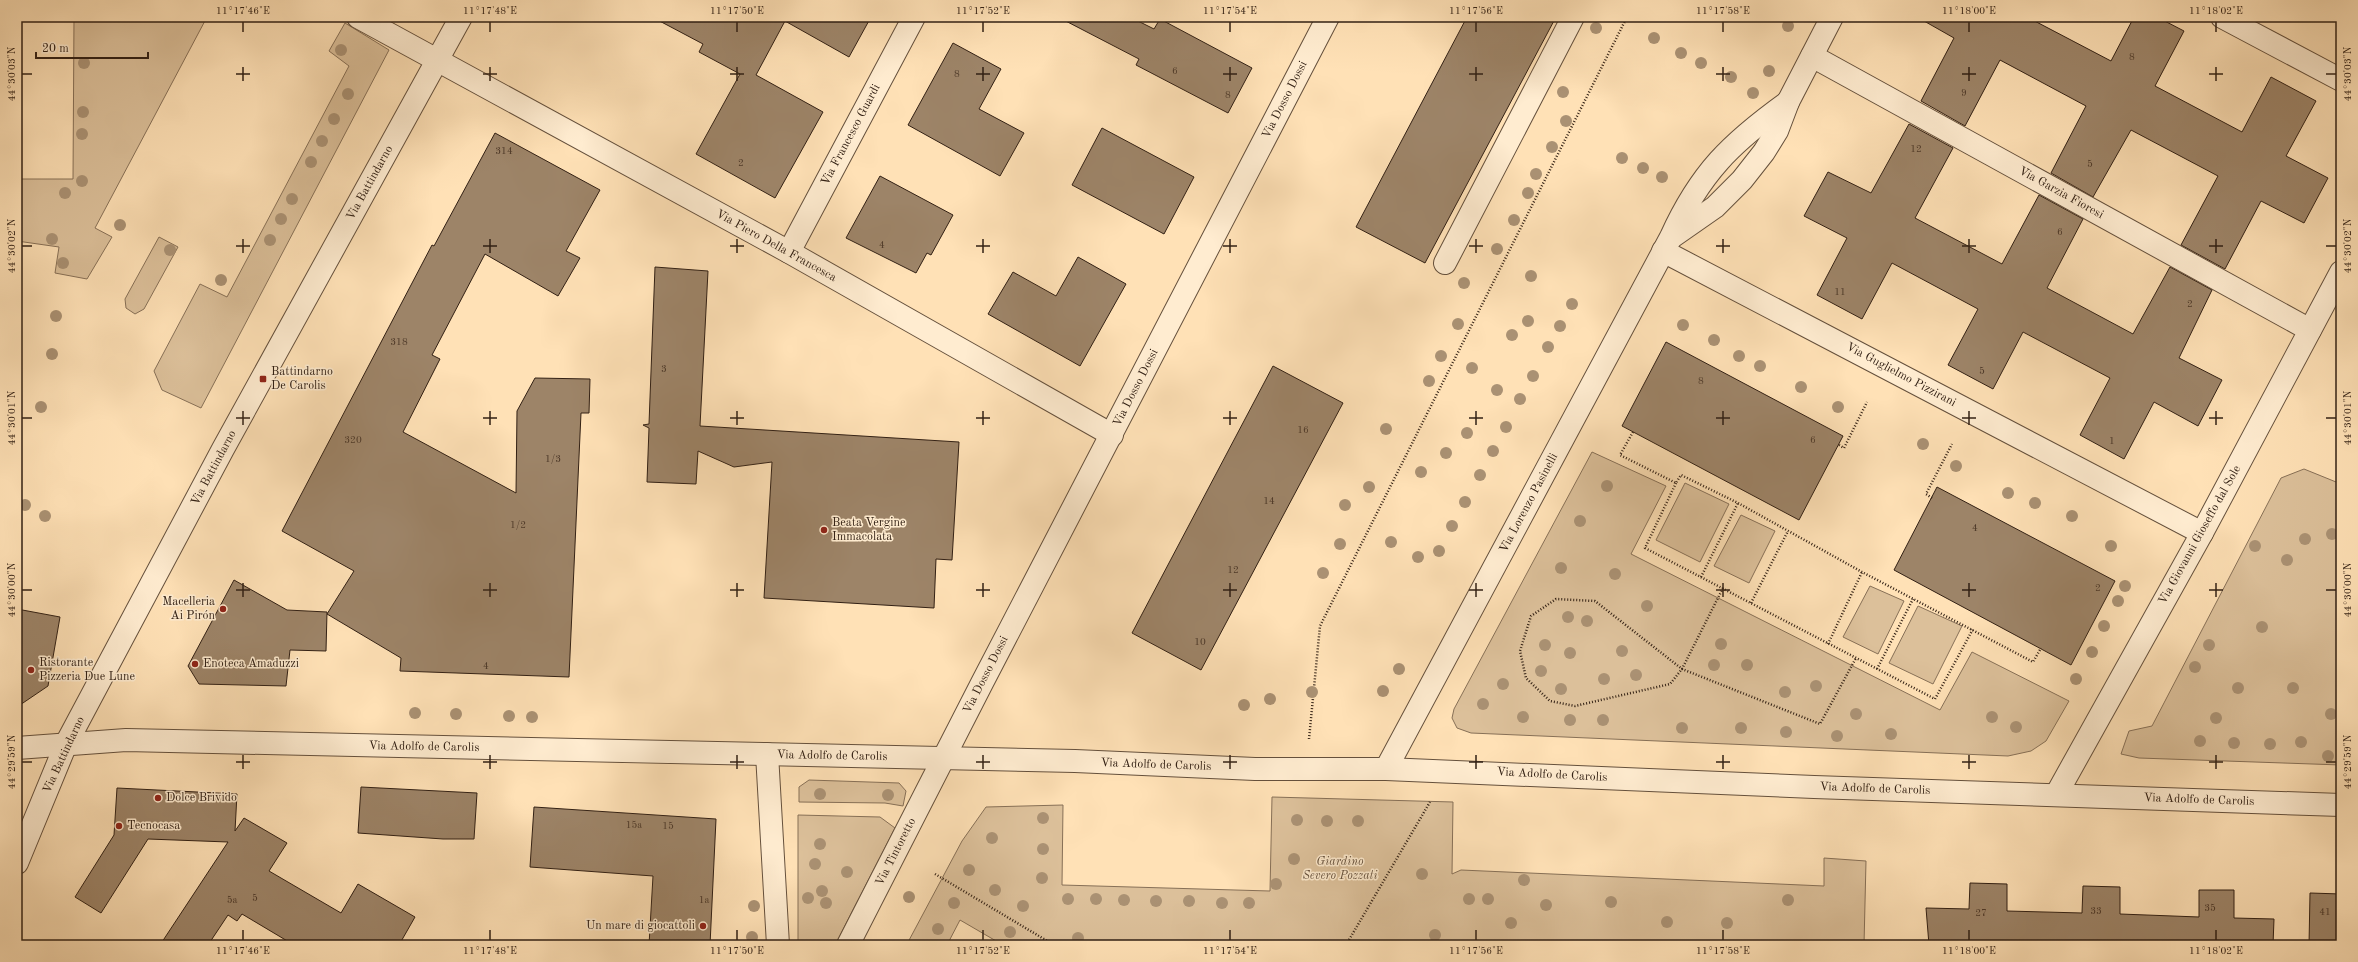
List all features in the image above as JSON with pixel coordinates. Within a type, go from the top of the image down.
[{"type":"street","name":"Via Piero Della Francesca","points":[[358,17],[789,252],[1112,435]]},
{"type":"street","name":"Via Battindarno","points":[[17,863],[66,744],[223,449],[461,17]]},
{"type":"street","name":"Via Francesco Guardi","points":[[789,252],[914,17]]},
{"type":"street","name":"Via Dosso Dossi","points":[[943,758],[1328,17]]},
{"type":"street","points":[[1446,263],[1573,17]]},
{"type":"street","name":"Via Lorenzo Pasinelli","points":[[1667,244],[1715,207],[1742,180],[1764,152],[1776,131],[1788,102],[1832,17]]},
{"type":"street","points":[[2222,17],[2341,80]]},
{"type":"street","name":"Via Garzia Fioresi","points":[[1812,56],[2310,330]]},
{"type":"street","name":"Via Lorenzo Pasinelli","points":[[1386,769],[1667,244],[1682,212],[1708,172],[1737,141],[1788,102]]},
{"type":"street","name":"Via Guglielmo Pizzirani","points":[[1667,244],[2202,533]]},
{"type":"street","name":"Via Giovanni Gioseffo dal Sole","points":[[2056,795],[2202,533],[2341,272]]},
{"type":"street","name":"Via Adolfo de Carolis","points":[[17,748],[126,740],[943,758],[1255,769],[1386,769],[2341,805]]},
{"type":"street","points":[[767,754],[778,945]]},
{"type":"street","name":"Via Tintoretto","points":[[848,945],[943,758]]},
{"type":"path","points":[[1309,742],[1320,626],[1627,17]]},
{"type":"path","points":[[1839,445],[1844,448],[1868,402]]},
{"type":"path","points":[[1633,432],[1620,455],[1676,483]]},
{"type":"path","points":[[1932,498],[1926,494],[1952,444]]},
{"type":"path","points":[[1973,629],[1935,699],[1645,548],[1681,475],[1738,503],[1862,572],[1973,629],[2033,662],[2041,648]]},
{"type":"path","points":[[1701,576],[1738,503]]},
{"type":"path","points":[[1751,603],[1788,531]]},
{"type":"path","points":[[1828,644],[1862,572]]},
{"type":"path","points":[[1723,588],[1682,669],[1670,684],[1575,706],[1550,700],[1526,678],[1520,651],[1531,616],[1556,599],[1595,601],[1682,669],[1820,724],[1856,658]]},
{"type":"path","points":[[1877,669],[1913,599]]},
{"type":"path","points":[[1346,945],[1434,795]]},
{"type":"path","points":[[935,874],[1054,945]]},
{"type":"green space","points":[[74,17],[207,17],[95,228],[112,237],[87,279],[55,273],[59,247],[17,241],[17,179],[73,179]]},
{"type":"green space","points":[[345,23],[389,50],[201,408],[162,390],[154,371],[200,284],[227,297],[349,66],[329,51]]},
{"type":"green space","points":[[159,237],[178,247],[144,309],[135,314],[126,308],[125,299]]},
{"type":"green space","points":[[1592,452],[1666,486],[1631,554],[1940,710],[1972,652],[2069,701],[2046,741],[2031,751],[2008,756],[1471,733],[1457,728],[1452,718],[1454,709]]},
{"type":"green space","points":[[2304,469],[2341,484],[2341,765],[2139,758],[2121,754],[2129,731],[2152,726],[2281,478]]},
{"type":"green space","points":[[1685,483],[1729,504],[1700,562],[1656,540]]},
{"type":"green space","points":[[1741,515],[1775,531],[1749,583],[1714,566]]},
{"type":"green space","points":[[1870,586],[1904,601],[1878,654],[1843,637]]},
{"type":"green space","points":[[1918,606],[1962,626],[1933,684],[1889,663]]},
{"type":"green space","points":[[809,780],[899,783],[906,791],[903,806],[885,803],[799,802],[799,787]]},
{"type":"green space","name":"Giardino Severo Pozzati","points":[[1272,797],[1453,802],[1452,874],[1461,870],[1824,886],[1824,858],[1866,861],[1864,945],[1003,945],[960,920],[947,945],[907,944],[962,841],[986,807],[1063,805],[1062,885],[1270,891]]},
{"type":"green space","points":[[798,815],[880,817],[895,828],[835,945],[798,945]]},
{"type":"building","points":[[652,17],[871,17],[849,57],[785,21],[756,75],[823,112],[775,198],[696,154],[740,74],[699,52],[703,44]]},
{"type":"building","points":[[1058,17],[1130,17],[1154,29],[1160,19],[1252,68],[1228,113],[1136,65],[1139,59]]},
{"type":"building","points":[[1467,17],[1556,17],[1425,263],[1356,227]]},
{"type":"building","points":[[1917,17],[2027,17],[2111,61],[2134,17],[2157,17],[2184,31],[2155,86],[2242,132],[2271,77],[2316,101],[2286,156],[2328,178],[2304,223],[2261,201],[2225,269],[2181,245],[2218,176],[2131,130],[2093,197],[2051,173],[2086,106],[2000,60],[1965,126],[1921,101],[1954,38]]},
{"type":"building","points":[[953,43],[1001,69],[979,109],[1024,133],[1000,176],[908,125]]},
{"type":"building","points":[[1909,124],[1953,148],[1915,218],[2002,264],[2039,195],[2083,219],[2047,288],[2133,334],[2170,267],[2212,290],[2179,358],[2222,380],[2198,426],[2154,402],[2124,459],[2080,435],[2110,378],[2023,332],[1993,389],[1948,365],[1978,309],[1892,263],[1862,319],[1817,295],[1847,238],[1804,216],[1828,172],[1871,193]]},
{"type":"building","points":[[1102,128],[1194,177],[1164,234],[1072,185]]},
{"type":"building","points":[[495,133],[600,190],[566,251],[580,258],[558,296],[485,254],[432,355],[440,359],[403,432],[516,493],[517,411],[535,378],[590,379],[589,413],[581,413],[569,677],[400,671],[401,658],[327,614],[354,571],[282,531],[432,245],[434,246]]},
{"type":"building","points":[[880,176],[953,215],[931,255],[927,253],[916,273],[846,238]]},
{"type":"building","points":[[1078,257],[1126,284],[1080,366],[988,314],[1013,272],[1056,296]]},
{"type":"building","points":[[655,267],[708,271],[700,426],[959,442],[952,560],[936,559],[934,608],[764,598],[772,462],[734,467],[698,451],[696,484],[647,482],[649,428],[643,425],[649,424]]},
{"type":"building","points":[[1666,342],[1843,436],[1799,520],[1622,426]]},
{"type":"building","points":[[1273,366],[1343,403],[1201,670],[1132,633]]},
{"type":"building","points":[[1937,487],[2115,581],[2071,665],[1894,570]]},
{"type":"building","points":[[234,580],[287,610],[327,612],[326,651],[290,650],[286,686],[199,684],[188,666]]},
{"type":"building","points":[[17,609],[60,617],[48,686],[17,707]]},
{"type":"building","points":[[361,787],[477,793],[474,839],[443,839],[358,833]]},
{"type":"building","points":[[117,788],[237,794],[235,831],[244,818],[287,843],[269,871],[341,913],[358,884],[415,917],[399,945],[294,945],[242,914],[237,921],[228,915],[208,945],[160,945],[228,842],[148,839],[101,913],[75,897],[114,835]]},
{"type":"building","points":[[534,807],[716,819],[710,945],[649,945],[653,876],[530,867]]},
{"type":"building","points":[[1970,883],[2007,884],[2007,911],[2082,913],[2083,886],[2120,887],[2120,914],[2199,917],[2199,890],[2234,890],[2234,918],[2274,919],[2273,945],[1929,945],[1926,908],[1969,909]]},
{"type":"building","points":[[2310,893],[2341,894],[2341,945],[2309,945]]},
{"type":"place","name":"Battindarno De Carolis","points":[[263,379]]},
{"type":"place","name":"Beata Vergine Immacolata","points":[[824,530]]},
{"type":"place","name":"Macelleria Ai Pirón","points":[[223,609]]},
{"type":"place","name":"Enoteca Amaduzzi","points":[[195,664]]},
{"type":"place","name":"Ristorante Pizzeria Due Lune","points":[[31,670]]},
{"type":"place","name":"Dolce Brivido","points":[[158,798]]},
{"type":"place","name":"Tecnocasa","points":[[119,826]]},
{"type":"place","name":"Un mare di giocattoli","points":[[703,926]]}]
